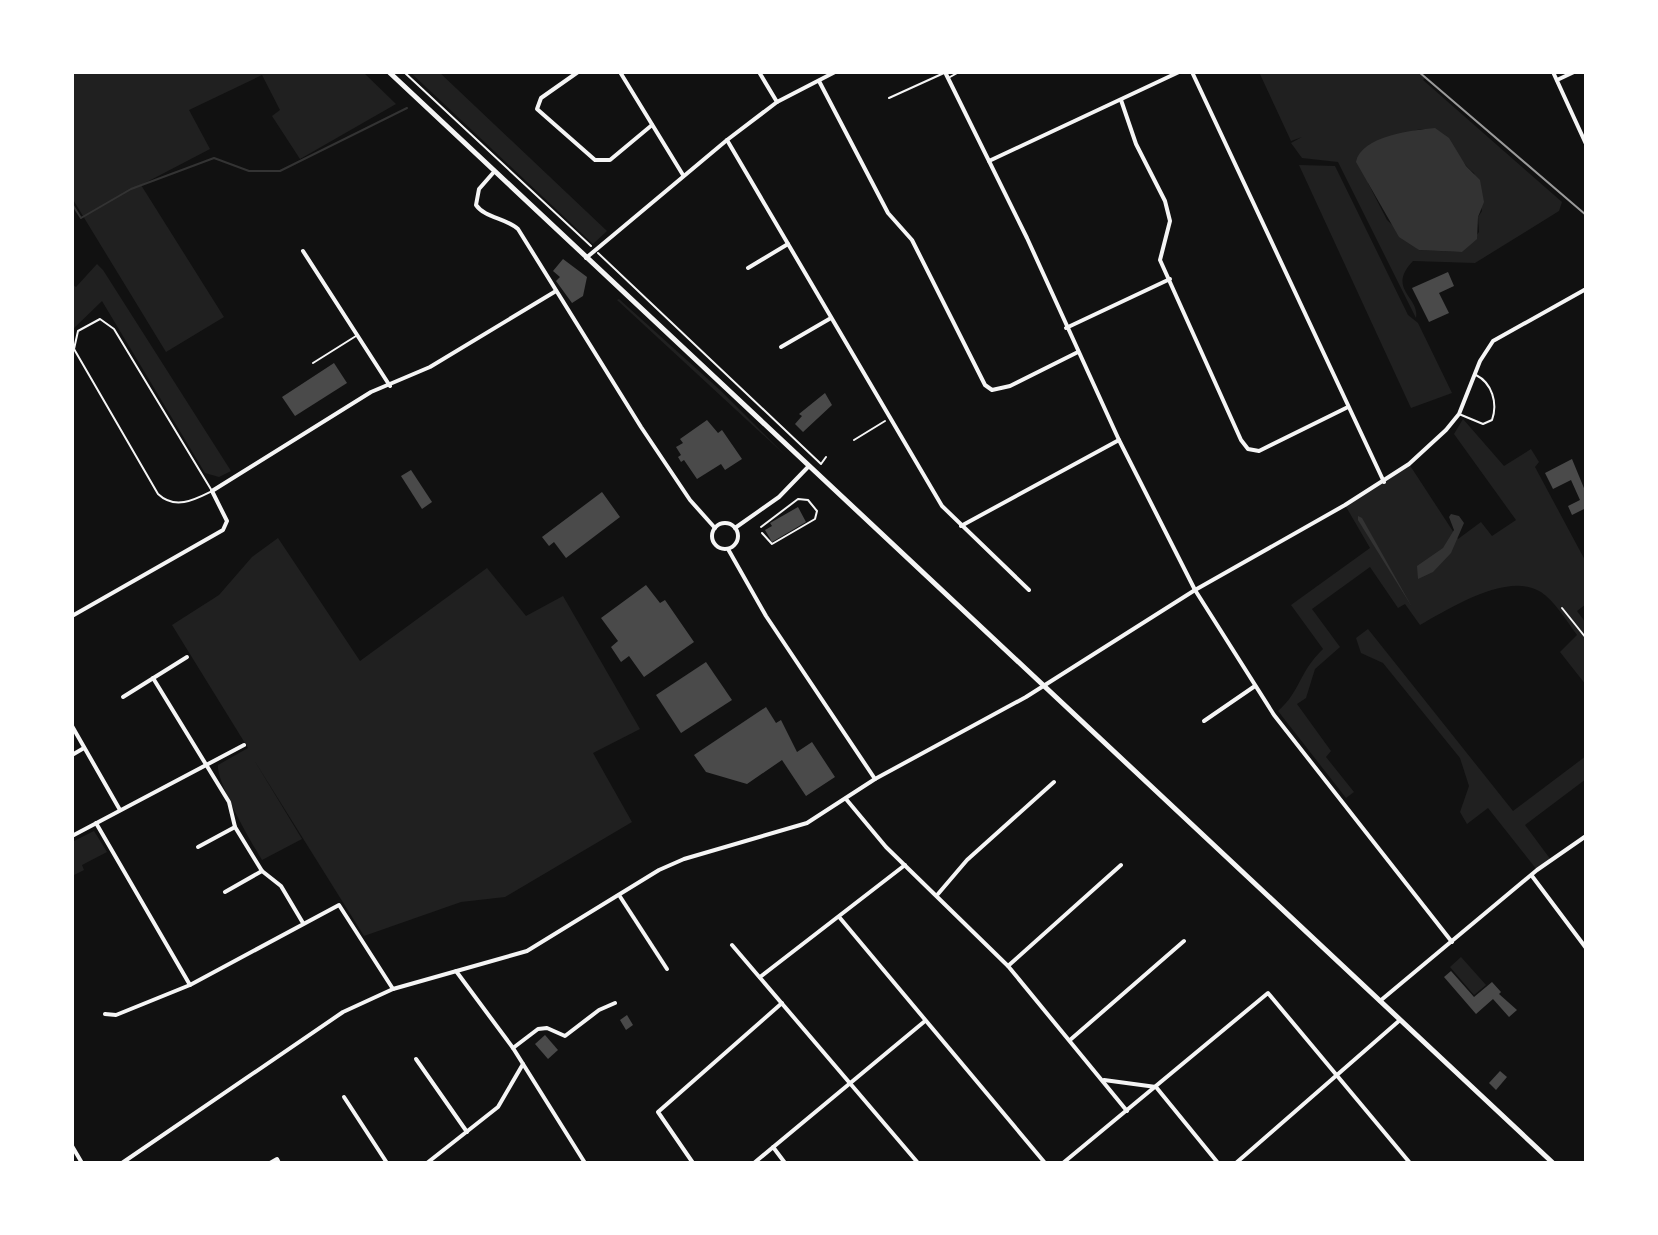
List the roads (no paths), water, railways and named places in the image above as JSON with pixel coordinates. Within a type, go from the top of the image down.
[{"type":"main road","points":[[389,72],[493,173],[1553,1163]]},
{"type":"street","points":[[578,72],[541,98],[537,109],[595,160],[610,160],[652,125]]},
{"type":"street","points":[[620,72],[683,175]]},
{"type":"street","points":[[759,72],[777,102]]},
{"type":"street","points":[[586,258],[683,175],[777,102],[835,72]]},
{"type":"street","points":[[989,161],[1179,72]]},
{"type":"street","points":[[1192,72],[1384,482]]},
{"type":"street","points":[[1553,72],[1586,144]]},
{"type":"street","points":[[1557,80],[1574,72]]},
{"type":"street","points":[[946,74],[1119,440],[1195,590],[1255,686],[1452,942]]},
{"type":"street","points":[[819,81],[888,213],[912,240],[985,385],[992,390],[1010,386],[1078,352]]},
{"type":"street","points":[[1121,100],[1136,144],[1165,201],[1170,221],[1160,252],[1248,449],[1259,451],[1348,407]]},
{"type":"street","points":[[727,140],[942,506],[1029,590]]},
{"type":"street","points":[[493,173],[479,189],[476,205],[479,210],[509,221],[518,229],[676,479],[715,528],[714,543],[728,549],[766,616],[875,779]]},
{"type":"street","points":[[748,268],[788,244]]},
{"type":"street","points":[[303,251],[390,386]]},
{"type":"street","points":[[1066,328],[1170,279]]},
{"type":"street","points":[[122,1163],[290,1045],[343,1012],[393,989],[527,951],[684,859],[807,823],[875,779],[1043,686],[1195,590],[1384,482],[1421,454],[1459,414],[1493,341],[1586,289]]},
{"type":"street","points":[[72,616],[223,530],[227,521],[212,491],[371,392],[430,367],[556,291]]},
{"type":"street","points":[[781,347],[831,318]]},
{"type":"street","points":[[961,526],[1119,440]]},
{"type":"street","points":[[735,528],[779,497],[808,467]]},
{"type":"street","points":[[715,528],[726,523],[735,528]]},
{"type":"street","points":[[728,549],[737,541],[735,528]]},
{"type":"street","points":[[123,697],[187,657]]},
{"type":"street","points":[[153,678],[229,802],[235,827],[262,871],[281,886],[303,923]]},
{"type":"street","points":[[1204,721],[1255,686]]},
{"type":"street","points":[[72,726],[120,810]]},
{"type":"street","points":[[72,836],[244,745]]},
{"type":"street","points":[[72,755],[85,748]]},
{"type":"street","points":[[938,894],[967,860],[1054,782]]},
{"type":"street","points":[[846,799],[905,865],[1008,966],[1127,1111]]},
{"type":"street","points":[[96,823],[190,985]]},
{"type":"street","points":[[198,847],[235,827]]},
{"type":"street","points":[[1380,1001],[1531,875],[1585,839]]},
{"type":"street","points":[[760,977],[905,865]]},
{"type":"street","points":[[1008,966],[1121,865]]},
{"type":"street","points":[[225,892],[262,871]]},
{"type":"street","points":[[1531,875],[1586,948]]},
{"type":"street","points":[[619,895],[667,969]]},
{"type":"street","points":[[105,1014],[116,1015],[190,985],[339,905],[393,989]]},
{"type":"street","points":[[840,918],[1045,1163]]},
{"type":"street","points":[[1070,1040],[1184,941]]},
{"type":"street","points":[[732,945],[918,1163]]},
{"type":"street","points":[[456,971],[513,1048],[585,1163]]},
{"type":"street","points":[[1063,1163],[1268,993],[1405,1162]]},
{"type":"street","points":[[513,1048],[538,1029],[547,1028],[554,1034],[565,1036],[599,1010],[615,1003]]},
{"type":"street","points":[[693,1163],[658,1112],[782,1003]]},
{"type":"street","points":[[1236,1163],[1339,1077],[1400,1020]]},
{"type":"street","points":[[754,1163],[925,1021]]},
{"type":"street","points":[[416,1059],[467,1132]]},
{"type":"street","points":[[427,1163],[498,1107],[523,1064]]},
{"type":"street","points":[[1102,1079],[1156,1087],[1218,1163]]},
{"type":"street","points":[[344,1097],[387,1163]]},
{"type":"street","points":[[72,1146],[82,1163]]},
{"type":"street","points":[[773,1147],[785,1163]]},
{"type":"street","points":[[270,1163],[277,1159],[279,1163]]},
{"type":"lane","points":[[889,98],[946,74],[959,72]]},
{"type":"lane","points":[[100,319],[108,322],[212,491],[186,503],[169,502],[158,494],[75,354],[73,343],[78,331],[100,319]]},
{"type":"lane","points":[[313,363],[357,335]]},
{"type":"lane","points":[[1459,414],[1483,424],[1492,420],[1494,396],[1482,378],[1475,375]]},
{"type":"lane","points":[[761,527],[798,499],[808,500],[817,511],[815,519],[772,544],[762,533]]},
{"type":"lane","points":[[1562,608],[1586,638]]},
{"type":"waterway","points":[[72,204],[81,218],[131,189],[214,158],[249,171],[280,171],[407,108]]},
{"type":"railway","points":[[1419,72],[1586,215]]}]
